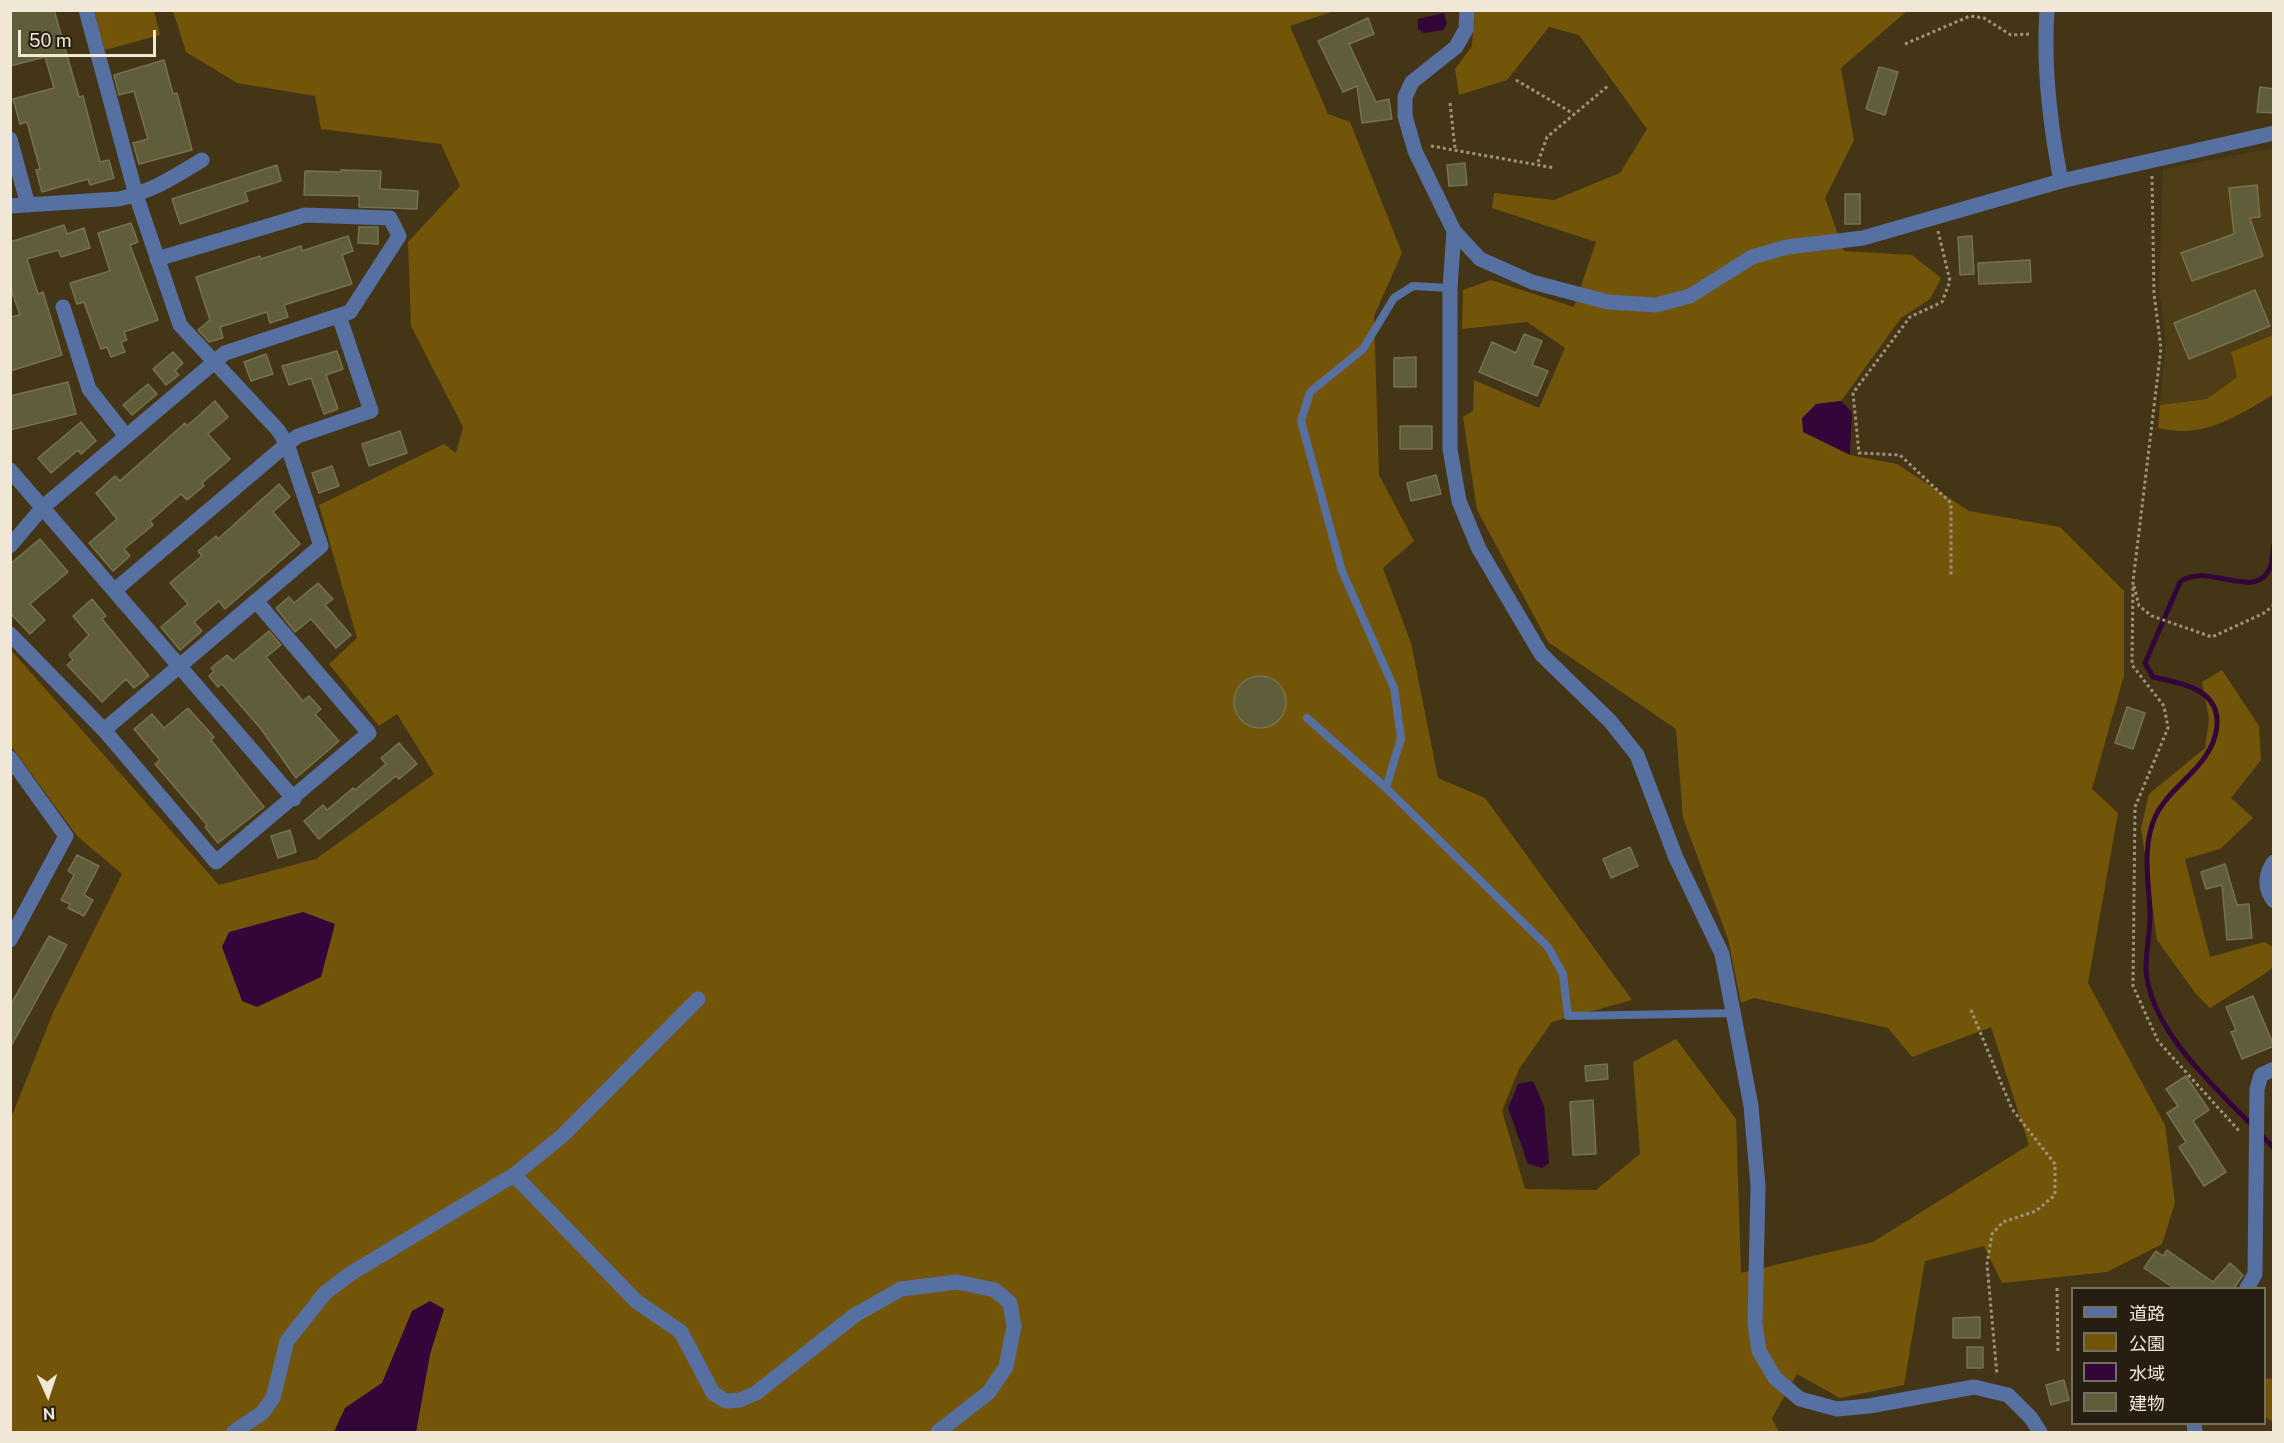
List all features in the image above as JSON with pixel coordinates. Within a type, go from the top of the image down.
[{"type":"street","points":[[86,10],[136,195],[180,325],[278,430],[287,444],[321,546],[104,730]]},
{"type":"street","points":[[1467,10],[1466,29],[1456,47],[1412,82],[1405,97],[1405,116],[1415,151],[1454,231],[1480,259],[1532,282],[1608,302],[1656,306],[1690,296],[1752,256],[1787,247],[1863,238],[1935,215],[2061,181],[2274,133]]},
{"type":"street","points":[[2047,10],[2051,127],[2061,181]]},
{"type":"street","points":[[10,139],[28,205]]},
{"type":"street","points":[[10,206],[119,199],[136,195],[152,190],[202,160]]},
{"type":"street","points":[[10,546],[44,507],[225,354],[350,312],[399,236],[390,218],[305,215],[157,259]]},
{"type":"street","points":[[1454,231],[1450,288],[1450,449],[1459,501],[1479,549],[1541,654],[1610,721],[1636,755],[1676,858],[1722,954],[1751,1106],[1758,1186],[1755,1324],[1759,1351],[1775,1378],[1800,1399],[1837,1409],[1869,1406],[1974,1387],[2008,1395],[2031,1418],[2040,1432]]},
{"type":"street","points":[[63,307],[89,389],[126,436]]},
{"type":"street","points":[[115,590],[298,436],[371,411],[339,316]]},
{"type":"street","points":[[10,470],[293,798]]},
{"type":"street","points":[[10,634],[104,730],[216,862],[369,733],[256,601]]},
{"type":"street","points":[[10,758],[66,836],[10,940]]},
{"type":"street","points":[[2274,862],[2268,870],[2266,887],[2274,901]]},
{"type":"street","points":[[234,1432],[262,1413],[273,1398],[287,1341],[325,1293],[350,1274],[514,1175],[562,1136],[698,999]]},
{"type":"street","points":[[2248,1287],[2254,1274],[2254,1150],[2257,1089],[2261,1075],[2274,1069]]},
{"type":"street","points":[[514,1175],[636,1301],[681,1332],[713,1393],[726,1401],[740,1400],[756,1393],[855,1315],[901,1290],[957,1282],[995,1290],[1010,1302],[1014,1326],[1006,1366],[989,1392],[938,1432]]},
{"type":"lane","points":[[1386,788],[1401,738],[1394,688],[1342,571],[1301,421],[1310,392],[1363,349],[1394,298],[1413,286],[1450,288]]},
{"type":"lane","points":[[1307,718],[1386,788],[1548,947],[1563,974],[1568,1016],[1735,1013]]},
{"type":"path","points":[[1905,44],[1970,16],[1984,18],[2011,35],[2046,32]]},
{"type":"path","points":[[1516,80],[1574,114]]},
{"type":"path","points":[[1538,162],[1547,137],[1608,86]]},
{"type":"path","points":[[1450,103],[1455,148]]},
{"type":"path","points":[[1415,151],[1430,146],[1555,168]]},
{"type":"path","points":[[2152,159],[2154,294],[2161,348],[2133,582],[2132,665],[2164,706],[2168,728],[2135,807],[2133,986],[2158,1041],[2223,1111],[2254,1150]]},
{"type":"path","points":[[1935,215],[1950,282],[1942,302],[1910,317],[1853,393],[1859,453],[1900,455],[1951,503],[1951,575]]},
{"type":"path","points":[[2133,582],[2139,606],[2152,616],[2167,624],[2212,637],[2264,613],[2274,605]]},
{"type":"path","points":[[1971,1010],[2012,1109],[2055,1164],[2055,1195],[2037,1211],[2003,1222],[1992,1234],[1987,1264],[1997,1374],[2006,1380]]},
{"type":"path","points":[[2057,1288],[2058,1351]]},
{"type":"shaded area","points":[[2273,148],[2273,335],[2231,352],[2237,377],[2207,399],[2160,405],[2166,340],[2159,290],[2163,169]]},
{"type":"green space","points":[[94,11],[154,11],[160,35],[105,50]]},
{"type":"green space","points":[[173,11],[1334,11],[1290,26],[1328,114],[1350,122],[1402,253],[1374,316],[1379,475],[1414,541],[1383,568],[1411,643],[1438,778],[1485,798],[1632,1000],[1552,1022],[1519,1069],[1502,1111],[1525,1189],[1596,1190],[1640,1154],[1633,1062],[1676,1039],[1736,1119],[1741,1273],[1873,1242],[2029,1145],[1991,1027],[1912,1057],[1888,1028],[1754,998],[1741,1003],[1728,939],[1683,818],[1676,729],[1548,642],[1477,510],[1463,417],[1473,411],[1474,380],[1539,408],[1565,348],[1527,322],[1462,329],[1463,290],[1491,280],[1574,307],[1596,242],[1492,208],[1494,193],[1554,200],[1620,173],[1647,129],[1579,35],[1549,27],[1507,80],[1459,95],[1455,69],[1472,46],[1474,11],[1907,11],[1841,68],[1854,140],[1825,198],[1844,251],[1912,255],[1941,278],[1930,299],[1901,318],[1841,401],[1816,404],[1850,455],[1897,464],[1969,511],[2060,527],[2124,591],[2124,675],[2092,789],[2118,813],[2088,983],[2165,1125],[2175,1203],[2162,1244],[2107,1272],[2002,1283],[1984,1246],[1925,1261],[1904,1385],[1840,1398],[1797,1374],[1772,1418],[1779,1432],[416,1432],[430,1354],[444,1309],[412,1312],[382,1383],[345,1408],[334,1432],[11,1432],[11,1118],[53,1013],[122,874],[77,836],[11,746],[11,650],[219,885],[316,859],[434,774],[397,714],[379,726],[329,664],[357,638],[319,505],[444,444],[456,453],[463,427],[411,326],[408,242],[460,186],[441,144],[321,129],[315,96],[237,83],[186,52]]},
{"type":"green space","points":[[2273,335],[2273,395],[2232,418],[2205,428],[2175,431],[2158,428],[2160,405],[2207,399],[2237,377],[2231,352]]},
{"type":"green space","points":[[2222,670],[2259,726],[2261,760],[2231,798],[2253,818],[2220,849],[2185,859],[2210,957],[2264,942],[2273,947],[2274,966],[2210,1008],[2196,994],[2157,940],[2141,828],[2149,794],[2205,748],[2209,719],[2202,682]]},
{"type":"green space","points":[[2266,1378],[2273,1379],[2273,1422],[2266,1418]]},
{"type":"water","points":[[1444,13],[1447,23],[1443,30],[1424,33],[1418,29],[1418,19]]},
{"type":"water","points":[[1841,401],[1852,412],[1850,455],[1803,432],[1802,418],[1816,404]]},
{"type":"water","points":[[303,912],[335,924],[321,977],[257,1007],[242,1001],[222,947],[229,932]]},
{"type":"water","points":[[1533,1081],[1544,1106],[1549,1163],[1542,1168],[1528,1164],[1508,1108],[1518,1084]]},
{"type":"water","points":[[430,1301],[444,1309],[430,1354],[416,1432],[334,1432],[345,1408],[382,1383],[412,1311]]},
{"type":"building","points":[[10,10],[54,10],[79,97],[83,96],[100,162],[109,160],[114,178],[90,185],[88,179],[42,192],[36,170],[40,169],[27,122],[20,124],[13,99],[54,88],[45,57],[10,66]]},
{"type":"building","points":[[1368,18],[1374,34],[1349,44],[1376,102],[1389,99],[1392,119],[1362,123],[1357,86],[1343,92],[1318,41]]},
{"type":"building","points":[[164,60],[173,94],[177,93],[192,150],[139,164],[133,143],[148,139],[134,91],[119,95],[114,75]]},
{"type":"building","points":[[1879,67],[1898,72],[1885,115],[1866,109]]},
{"type":"building","points":[[2260,87],[2274,89],[2274,113],[2257,112]]},
{"type":"building","points":[[1465,163],[1467,185],[1449,186],[1447,165]]},
{"type":"building","points":[[277,165],[281,181],[245,192],[248,201],[180,224],[172,199]]},
{"type":"building","points":[[341,170],[381,171],[380,189],[418,191],[417,209],[359,207],[359,196],[304,195],[305,171],[341,172]]},
{"type":"building","points":[[2257,185],[2260,217],[2250,218],[2263,256],[2192,281],[2181,253],[2234,234],[2229,188]]},
{"type":"building","points":[[1845,194],[1860,194],[1860,224],[1845,224]]},
{"type":"building","points":[[131,223],[138,242],[130,245],[158,320],[124,332],[127,340],[121,342],[125,352],[111,357],[107,347],[101,349],[84,302],[77,304],[70,283],[110,271],[98,233]]},
{"type":"building","points":[[64,225],[67,234],[84,228],[90,248],[61,257],[58,250],[27,259],[38,294],[43,292],[62,355],[10,371],[10,317],[20,315],[10,286],[10,242]]},
{"type":"building","points":[[359,227],[378,227],[378,244],[358,243]]},
{"type":"building","points":[[348,236],[353,251],[342,255],[352,284],[284,305],[288,317],[270,323],[267,312],[220,327],[223,338],[209,342],[198,330],[210,320],[196,277],[260,256],[261,259],[301,246],[302,251]]},
{"type":"building","points":[[1972,236],[1974,274],[1960,275],[1958,237]]},
{"type":"building","points":[[2030,260],[2031,282],[1979,284],[1978,263]]},
{"type":"building","points":[[2255,290],[2270,326],[2189,359],[2174,323]]},
{"type":"building","points":[[1524,334],[1542,341],[1532,365],[1548,371],[1537,396],[1479,372],[1492,342],[1516,353]]},
{"type":"building","points":[[337,351],[343,369],[326,375],[338,409],[324,414],[311,378],[289,385],[282,366]]},
{"type":"building","points":[[173,352],[183,363],[175,371],[179,375],[166,385],[153,369]]},
{"type":"building","points":[[266,354],[273,374],[251,381],[244,362]]},
{"type":"building","points":[[1416,357],[1416,387],[1394,387],[1394,358]]},
{"type":"building","points":[[68,382],[76,414],[10,430],[10,396]]},
{"type":"building","points":[[148,384],[157,394],[132,415],[123,405]]},
{"type":"building","points":[[215,401],[228,417],[208,434],[230,459],[202,483],[204,486],[187,500],[181,494],[150,521],[153,525],[124,549],[130,556],[113,571],[89,543],[117,519],[96,493],[115,476],[120,481],[185,423],[187,426]]},
{"type":"building","points":[[81,422],[96,441],[81,454],[78,450],[51,473],[38,458]]},
{"type":"building","points":[[1400,426],[1432,426],[1432,449],[1400,449]]},
{"type":"building","points":[[400,431],[407,453],[369,466],[362,444]]},
{"type":"building","points":[[332,466],[339,486],[319,493],[312,473]]},
{"type":"building","points":[[1436,475],[1441,494],[1411,501],[1407,483]]},
{"type":"building","points":[[279,484],[290,497],[273,512],[300,544],[225,609],[219,601],[194,622],[202,631],[180,650],[161,627],[188,604],[170,583],[202,556],[198,551],[216,536],[218,539]]},
{"type":"building","points":[[40,539],[68,572],[30,604],[45,620],[30,634],[10,613],[10,564]]},
{"type":"building","points":[[318,583],[333,599],[325,605],[351,635],[336,648],[311,619],[295,632],[276,608],[289,597],[294,603]]},
{"type":"building","points":[[92,599],[106,616],[102,619],[149,676],[134,688],[126,679],[102,702],[67,665],[73,660],[69,655],[89,635],[73,616]]},
{"type":"building","points":[[269,631],[281,645],[266,657],[303,701],[309,696],[321,709],[315,714],[339,741],[296,778],[261,729],[222,684],[218,687],[209,676],[214,671],[211,668],[227,655],[233,661]]},
{"type":"building","points":[[1260,676],[1270,678],[1278,684],[1284,692],[1286,702],[1284,712],[1278,720],[1270,726],[1260,728],[1250,726],[1242,720],[1236,712],[1234,702],[1236,692],[1242,684],[1250,678]]},
{"type":"building","points":[[2127,707],[2145,713],[2133,749],[2115,743]]},
{"type":"building","points":[[188,708],[214,737],[211,740],[264,807],[218,843],[205,827],[207,825],[155,764],[160,760],[134,729],[152,714],[164,728]]},
{"type":"building","points":[[399,743],[417,764],[399,779],[396,776],[319,839],[304,821],[323,805],[327,810],[353,788],[355,790],[386,764],[381,758]]},
{"type":"building","points":[[290,830],[296,852],[278,858],[271,836]]},
{"type":"building","points":[[1630,847],[1638,866],[1611,878],[1603,859]]},
{"type":"building","points":[[77,855],[99,866],[84,895],[93,900],[84,916],[68,908],[70,904],[61,900],[74,875],[68,871]]},
{"type":"building","points":[[2225,864],[2237,905],[2249,904],[2252,938],[2227,940],[2222,885],[2206,889],[2201,872]]},
{"type":"building","points":[[49,936],[67,945],[10,1048],[10,1006]]},
{"type":"building","points":[[2253,996],[2274,1046],[2242,1059],[2231,1032],[2236,1030],[2226,1007]]},
{"type":"building","points":[[1607,1064],[1608,1079],[1586,1081],[1585,1066]]},
{"type":"building","points":[[2186,1076],[2209,1110],[2193,1121],[2226,1172],[2204,1186],[2179,1147],[2186,1142],[2167,1113],[2178,1106],[2166,1089]]},
{"type":"building","points":[[1593,1100],[1596,1154],[1573,1155],[1570,1102]]},
{"type":"building","points":[[2167,1250],[2213,1282],[2230,1263],[2243,1275],[2235,1287],[2172,1287],[2144,1268],[2156,1251],[2163,1256]]},
{"type":"building","points":[[1980,1317],[1980,1338],[1953,1338],[1953,1318]]},
{"type":"building","points":[[1967,1347],[1983,1347],[1983,1368],[1967,1368]]},
{"type":"building","points":[[2064,1380],[2069,1400],[2051,1405],[2046,1385]]},
{"type":"waterway","points":[[2253,1126],[2185,1054],[2158,1012],[2150,990],[2146,968],[2150,916],[2147,849],[2152,826],[2163,804],[2208,752],[2217,726],[2216,713],[2212,703],[2205,695],[2186,685],[2153,677],[2145,663],[2180,582],[2191,577],[2202,576],[2240,582],[2261,579],[2270,569],[2274,544]]},
{"type":"waterway","points":[[2259,1133],[2274,1148]]}]
